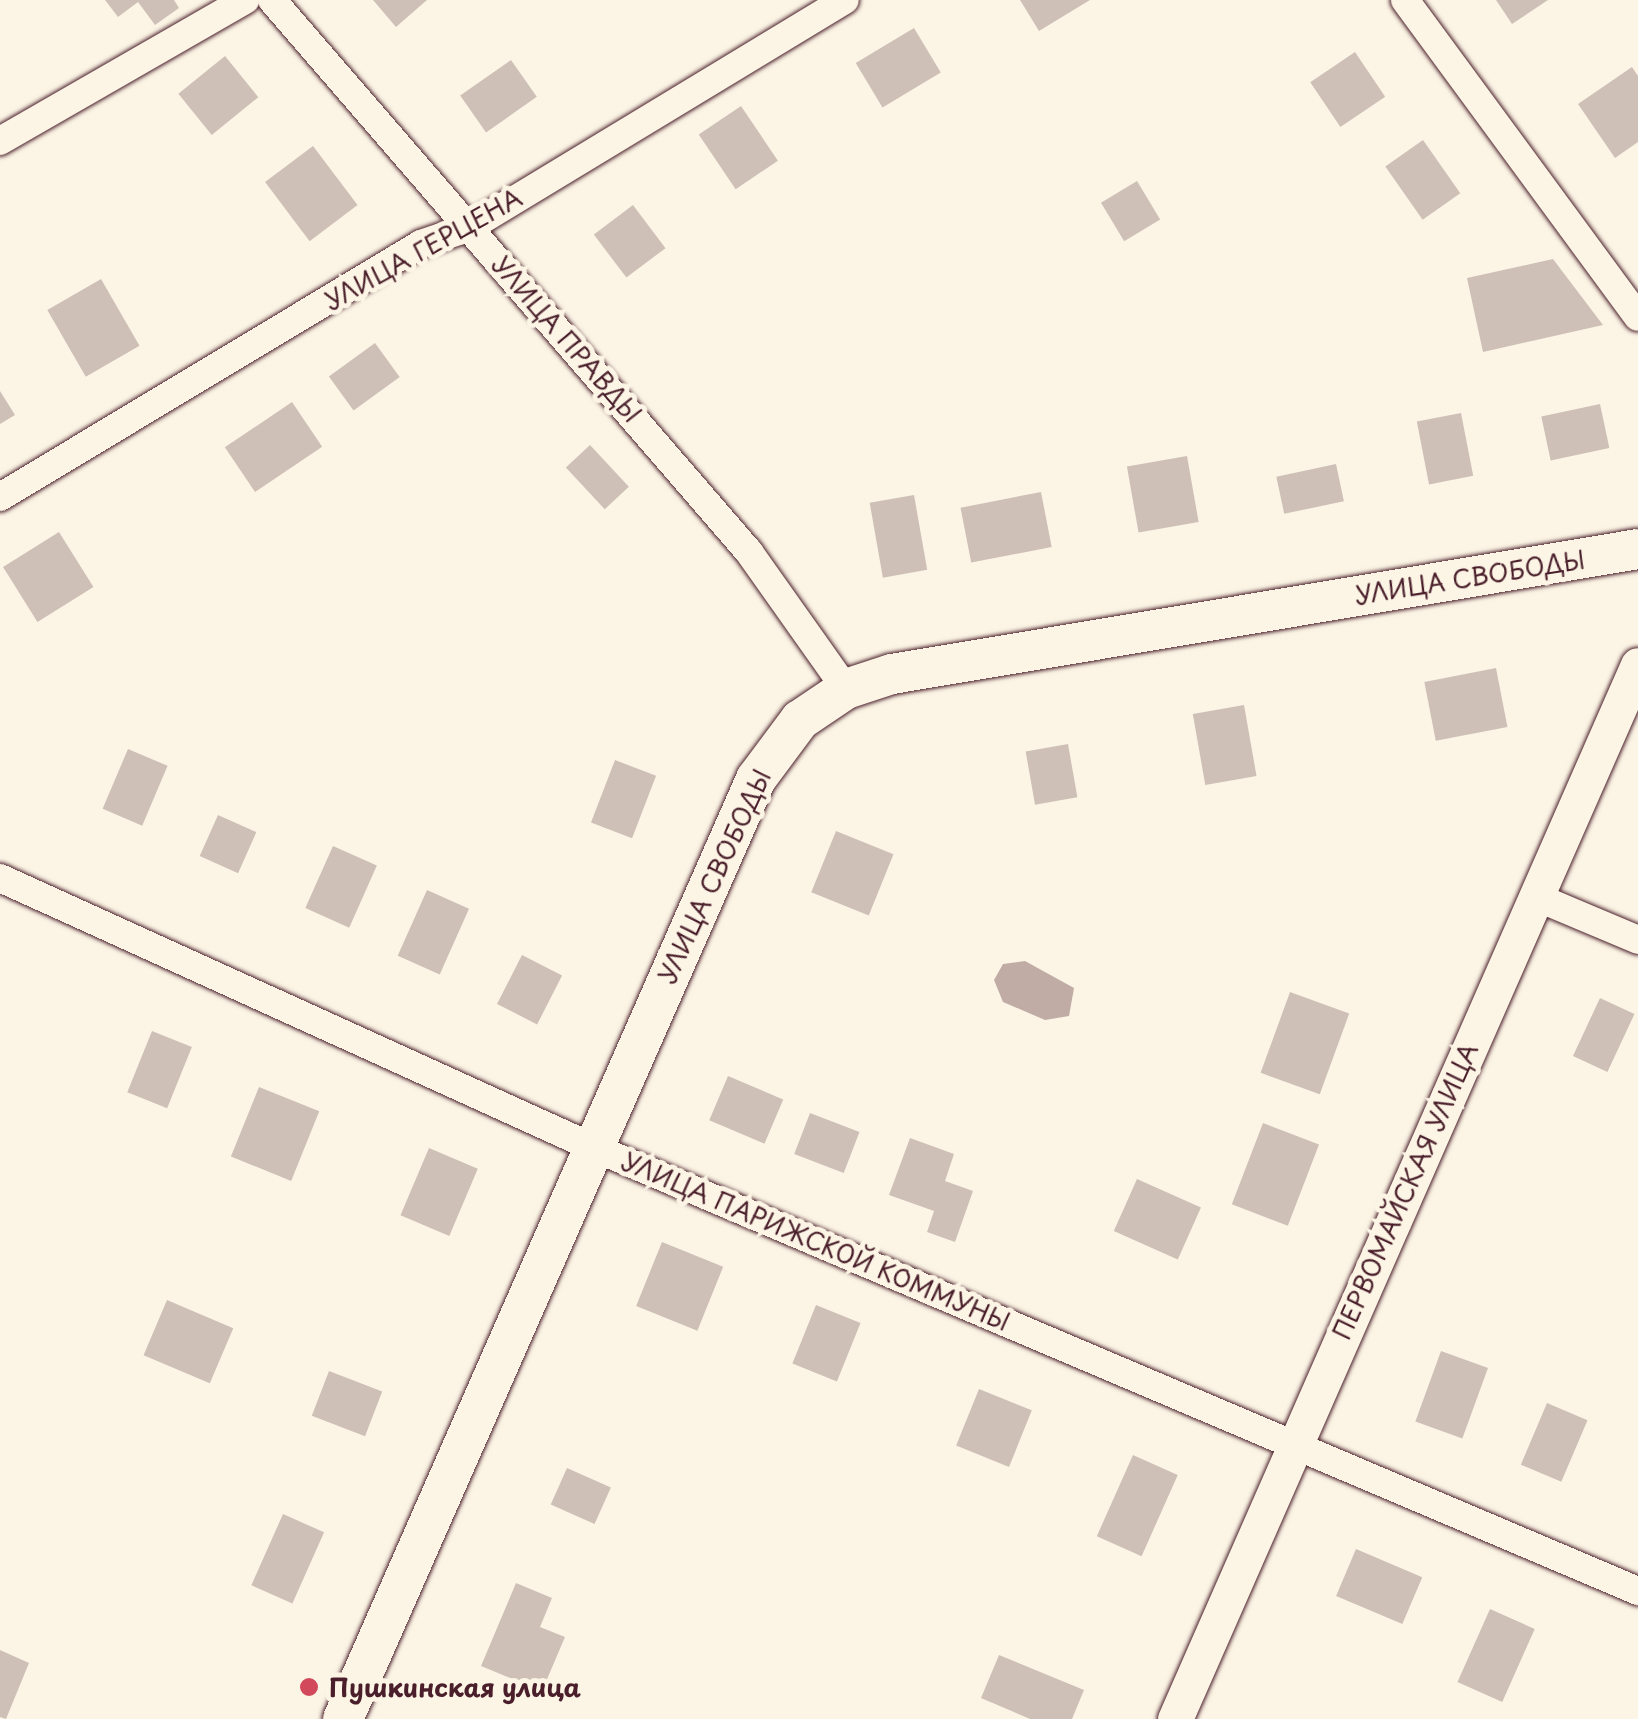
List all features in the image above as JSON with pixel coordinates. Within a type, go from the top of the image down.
[{"type":"main road","name":"УЛИЦА СВОБОДЫ","points":[[343,1719],[590,1146],[765,763],[800,720],[846,689],[892,674],[1638,550]]},
{"type":"street","points":[[0,141],[245,0]]},
{"type":"street","name":"УЛИЦА ПРАВДЫ","points":[[272,0],[749,552],[846,689]]},
{"type":"street","name":"УЛИЦА ГЕРЦЕНА","points":[[0,497],[421,244],[470,227],[845,0]]},
{"type":"street","points":[[1405,0],[1638,317]]},
{"type":"street","name":"ПЕРВОМАЙСКАЯ УЛИЦА","points":[[1175,1719],[1638,665]]},
{"type":"street","name":"УЛИЦА ПАРИЖСКОЙ КОММУНЫ","points":[[0,878],[590,1146],[1638,1591]]},
{"type":"street","points":[[1534,896],[1638,940]]},
{"type":"shaded area","points":[[1025,961],[1074,988],[1069,1016],[1045,1020],[1003,1002],[994,980],[1003,964]]},
{"type":"building","points":[[105,0],[174,0],[179,8],[155,25],[138,2],[118,17]]},
{"type":"building","points":[[373,0],[427,0],[396,27]]},
{"type":"building","points":[[1020,0],[1090,0],[1039,31]]},
{"type":"building","points":[[1496,0],[1548,0],[1512,24]]},
{"type":"building","points":[[914,28],[941,73],[882,108],[856,63]]},
{"type":"building","points":[[1355,52],[1385,97],[1340,127],[1310,82]]},
{"type":"building","points":[[225,56],[258,97],[212,135],[178,94]]},
{"type":"building","points":[[511,60],[537,97],[486,132],[460,96]]},
{"type":"building","points":[[1632,67],[1638,76],[1638,142],[1615,158],[1578,104]]},
{"type":"building","points":[[741,106],[778,161],[736,189],[699,135]]},
{"type":"building","points":[[1423,140],[1460,193],[1423,220],[1385,166]]},
{"type":"building","points":[[313,146],[358,205],[310,241],[265,182]]},
{"type":"building","points":[[1137,181],[1160,220],[1124,241],[1101,203]]},
{"type":"building","points":[[633,205],[665,248],[626,278],[594,234]]},
{"type":"building","points":[[1553,259],[1603,325],[1483,352],[1467,278]]},
{"type":"building","points":[[101,279],[140,346],[86,377],[47,310]]},
{"type":"building","points":[[375,343],[400,377],[354,410],[329,377]]},
{"type":"building","points":[[0,391],[15,415],[0,424]]},
{"type":"building","points":[[292,402],[322,447],[255,492],[225,447]]},
{"type":"building","points":[[1600,404],[1609,448],[1551,460],[1541,416]]},
{"type":"building","points":[[1461,413],[1473,476],[1429,484],[1417,422]]},
{"type":"building","points":[[590,445],[629,487],[605,509],[566,468]]},
{"type":"building","points":[[1187,456],[1199,522],[1139,533],[1127,467]]},
{"type":"building","points":[[1336,464],[1344,501],[1284,514],[1276,477]]},
{"type":"building","points":[[1041,492],[1052,547],[971,563],[961,508]]},
{"type":"building","points":[[914,495],[927,570],[883,578],[870,503]]},
{"type":"building","points":[[59,532],[93,587],[37,622],[3,567]]},
{"type":"building","points":[[1496,668],[1507,727],[1436,741],[1424,682]]},
{"type":"building","points":[[1244,705],[1257,776],[1205,785],[1193,714]]},
{"type":"building","points":[[1068,744],[1077,797],[1035,805],[1026,751]]},
{"type":"building","points":[[128,749],[168,766],[142,826],[103,809]]},
{"type":"building","points":[[615,760],[656,776],[632,838],[591,823]]},
{"type":"building","points":[[218,815],[256,832],[238,873],[200,856]]},
{"type":"building","points":[[836,831],[893,854],[869,915],[811,892]]},
{"type":"building","points":[[333,846],[377,866],[349,928],[305,908]]},
{"type":"building","points":[[427,890],[469,909],[440,974],[398,956]]},
{"type":"building","points":[[522,955],[562,975],[537,1024],[497,1004]]},
{"type":"building","points":[[1290,992],[1349,1014],[1320,1094],[1261,1073]]},
{"type":"building","points":[[1600,998],[1634,1014],[1607,1072],[1573,1056]]},
{"type":"building","points":[[152,1031],[192,1047],[167,1108],[127,1092]]},
{"type":"building","points":[[728,1076],[783,1099],[764,1144],[709,1120]]},
{"type":"building","points":[[259,1087],[319,1111],[291,1181],[231,1157]]},
{"type":"building","points":[[810,1113],[859,1132],[844,1173],[794,1154]]},
{"type":"building","points":[[1263,1123],[1319,1145],[1288,1226],[1232,1204]]},
{"type":"building","points":[[910,1138],[954,1154],[945,1181],[973,1191],[955,1242],[927,1232],[934,1211],[889,1195]]},
{"type":"building","points":[[429,1148],[478,1169],[449,1236],[400,1215]]},
{"type":"building","points":[[1137,1179],[1201,1207],[1178,1260],[1114,1231]]},
{"type":"building","points":[[662,1242],[723,1267],[697,1331],[636,1306]]},
{"type":"building","points":[[167,1300],[233,1328],[210,1383],[144,1355]]},
{"type":"building","points":[[816,1305],[861,1323],[837,1381],[792,1363]]},
{"type":"building","points":[[1441,1351],[1488,1368],[1462,1439],[1415,1421]]},
{"type":"building","points":[[329,1371],[382,1391],[365,1436],[312,1416]]},
{"type":"building","points":[[979,1389],[1032,1410],[1009,1467],[956,1446]]},
{"type":"building","points":[[1547,1403],[1588,1420],[1561,1482],[1521,1465]]},
{"type":"building","points":[[1133,1455],[1178,1475],[1142,1556],[1097,1536]]},
{"type":"building","points":[[567,1468],[611,1488],[595,1524],[551,1505]]},
{"type":"building","points":[[283,1514],[324,1532],[292,1604],[251,1585]]},
{"type":"building","points":[[1356,1549],[1422,1577],[1402,1624],[1336,1596]]},
{"type":"building","points":[[516,1583],[552,1598],[540,1627],[565,1637],[542,1691],[481,1666]]},
{"type":"building","points":[[1490,1609],[1535,1629],[1502,1702],[1457,1682]]},
{"type":"building","points":[[0,1650],[29,1663],[6,1719],[0,1717]]},
{"type":"building","points":[[999,1655],[1084,1690],[1072,1719],[1030,1719],[981,1698]]},
{"type":"place","name":"Пушкинская улица","points":[[309,1687]]}]
